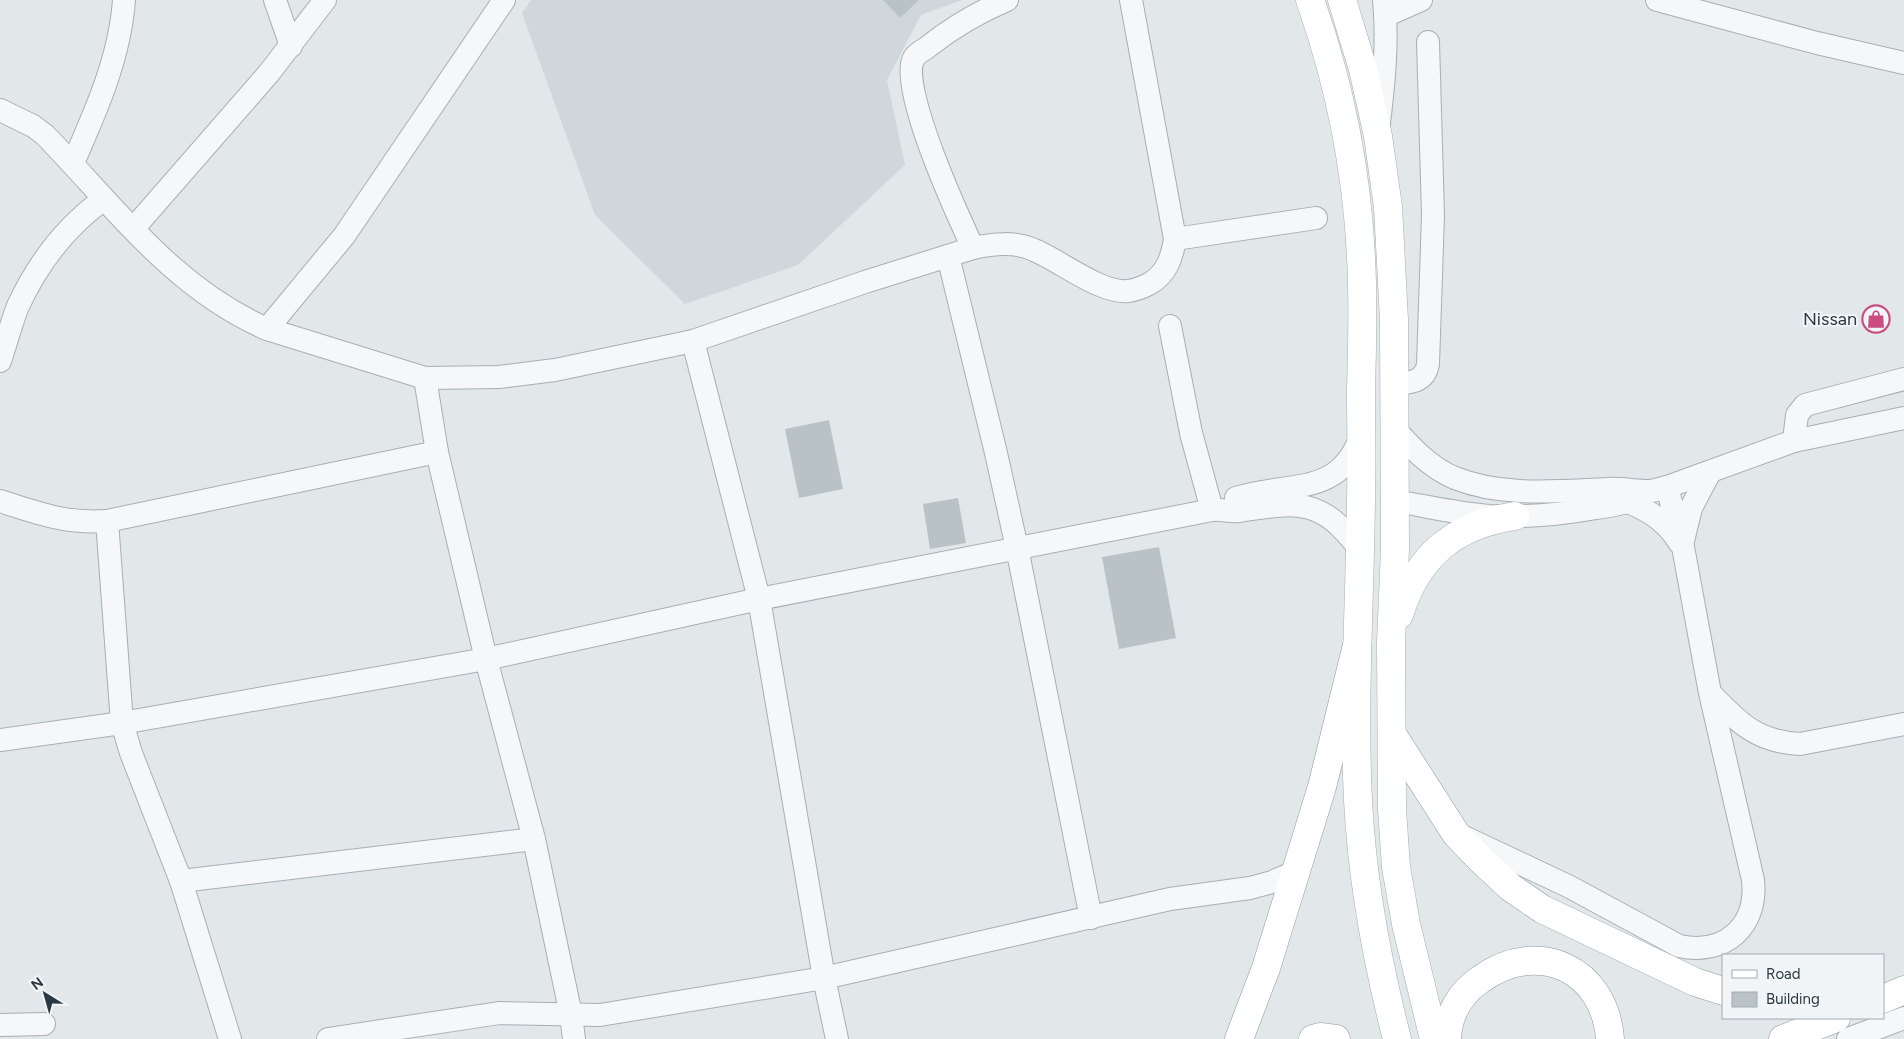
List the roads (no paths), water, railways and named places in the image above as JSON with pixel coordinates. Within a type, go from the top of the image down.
[{"type":"main road","points":[[1310,0],[1336,88],[1349,152],[1358,217],[1362,283],[1361,499],[1357,646],[1358,799],[1361,841],[1373,930],[1397,1039]]},
{"type":"main road","points":[[1342,0],[1363,69],[1378,136],[1388,207],[1394,320],[1395,501],[1391,643],[1392,809],[1396,867],[1406,924],[1434,1039]]},
{"type":"main road","points":[[1361,499],[1395,501]]},
{"type":"main road","points":[[1391,643],[1411,584],[1438,548],[1448,540],[1484,522],[1515,516]]},
{"type":"main road","points":[[1239,1039],[1266,968],[1322,787],[1357,646]]},
{"type":"main road","points":[[1392,734],[1456,834],[1510,887],[1542,909],[1695,982],[1722,991]]},
{"type":"main road","points":[[1447,1039],[1455,1004],[1472,985],[1493,970],[1516,961],[1541,960],[1564,967],[1585,980],[1600,999],[1609,1022],[1610,1039]]},
{"type":"main road","points":[[1884,987],[1904,984]]},
{"type":"main road","points":[[1884,999],[1904,990]]},
{"type":"main road","points":[[1783,1039],[1833,1019]]},
{"type":"main road","points":[[1313,1039],[1320,1037],[1336,1039]]},
{"type":"street","points":[[73,163],[109,75],[123,16],[124,0]]},
{"type":"street","points":[[275,0],[291,46]]},
{"type":"street","points":[[133,230],[291,46],[325,0]]},
{"type":"street","points":[[974,248],[947,192],[932,152],[911,84],[910,67],[914,57],[949,30],[1008,0]]},
{"type":"street","points":[[0,110],[34,126],[45,135],[163,261],[216,302],[249,321],[267,329],[425,378],[499,377],[555,370],[694,341],[865,282],[974,248],[1003,244],[1033,249],[1100,285],[1126,292],[1141,288],[1154,281],[1164,271],[1172,258],[1175,239],[1132,0]]},
{"type":"street","points":[[1378,136],[1384,67],[1384,8],[1421,0]]},
{"type":"street","points":[[1657,0],[1817,44],[1904,63]]},
{"type":"street","points":[[267,329],[344,236],[499,2]]},
{"type":"street","points":[[1394,384],[1415,382],[1427,370],[1428,364],[1433,216],[1432,128],[1428,42]]},
{"type":"street","points":[[0,361],[9,304],[62,235],[83,214],[104,199]]},
{"type":"street","points":[[1175,239],[1316,218]]},
{"type":"street","points":[[948,256],[1017,548],[1091,918]]},
{"type":"street","points":[[1170,326],[1191,433],[1214,510]]},
{"type":"street","points":[[694,341],[759,599],[824,978],[837,1039]]},
{"type":"street","points":[[425,378],[437,452],[486,659],[534,840],[571,1015],[574,1039]]},
{"type":"street","points":[[1794,441],[1797,415],[1805,405],[1904,379]]},
{"type":"street","points":[[1395,501],[1470,514],[1515,516],[1580,511],[1628,502],[1658,489],[1794,441],[1904,418]]},
{"type":"street","points":[[1394,427],[1407,442],[1436,468],[1454,478],[1473,483],[1541,492],[1617,488],[1658,489]]},
{"type":"street","points":[[1214,510],[1227,501],[1240,496],[1276,489],[1308,486],[1326,479],[1348,461],[1358,444],[1361,434]]},
{"type":"street","points":[[0,501],[56,519],[90,522],[106,521],[437,452]]},
{"type":"street","points":[[1683,547],[1691,508],[1710,472]]},
{"type":"street","points":[[1456,834],[1570,887],[1679,946],[1699,949],[1719,945],[1728,940],[1744,924],[1754,903],[1755,891],[1710,694],[1683,547],[1658,489]]},
{"type":"street","points":[[1628,502],[1654,515],[1670,530],[1683,547]]},
{"type":"street","points":[[0,740],[122,723],[486,659],[759,599],[1214,510],[1231,512],[1277,505],[1311,508],[1340,524],[1360,550]]},
{"type":"street","points":[[106,521],[122,723],[131,753],[180,881],[230,1039]]},
{"type":"street","points":[[1710,694],[1740,724],[1756,734],[1786,744],[1800,744],[1904,724]]},
{"type":"street","points":[[0,748],[47,733]]},
{"type":"street","points":[[180,881],[534,840]]},
{"type":"street","points":[[328,1039],[499,1013],[600,1015],[824,978],[1170,899],[1250,888],[1272,882],[1295,872]]},
{"type":"street","points":[[1250,888],[1267,900],[1280,918]]},
{"type":"street","points":[[1848,1039],[1904,1018]]},
{"type":"street","points":[[0,1025],[44,1024]]},
{"type":"place","name":"Nissan","points":[[1876,319]]}]
